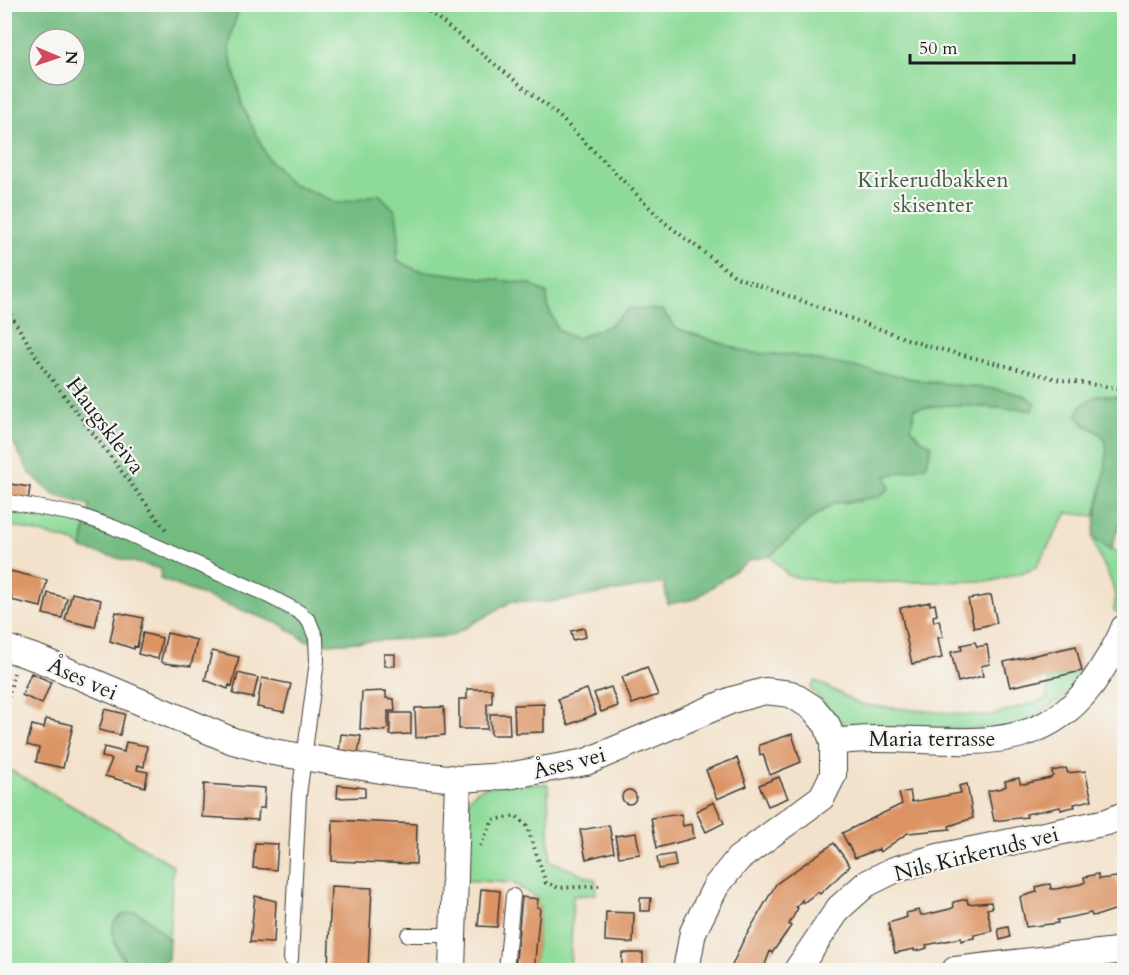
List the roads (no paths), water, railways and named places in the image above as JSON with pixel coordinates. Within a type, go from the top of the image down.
[{"type":"street","name":"Maria terrasse","points":[[833,742],[862,737],[993,741],[1018,736],[1049,723],[1090,687],[1125,628]]},
{"type":"street","name":"Åses vei","points":[[12,649],[233,741],[305,758],[399,773],[458,779],[507,777],[586,762],[732,700],[765,691],[791,694],[813,708],[827,725],[833,742],[833,775],[822,797],[738,860],[716,886],[693,933],[686,970]]},
{"type":"street","points":[[452,970],[458,779]]},
{"type":"street","name":"Nils Kirkeruds vei","points":[[797,970],[839,908],[866,884],[894,870],[938,857],[1107,822],[1125,815]]},
{"type":"street","points":[[955,970],[1125,950]]},
{"type":"lane","points":[[4,501],[79,514],[263,593],[299,612],[309,621],[316,638],[317,661],[299,795],[291,959]]},
{"type":"lane","points":[[506,970],[513,896]]},
{"type":"lane","points":[[408,935],[453,936]]},
{"type":"park label","name":"Kirkerudbakken skisenter","points":[[933,192]]}]
